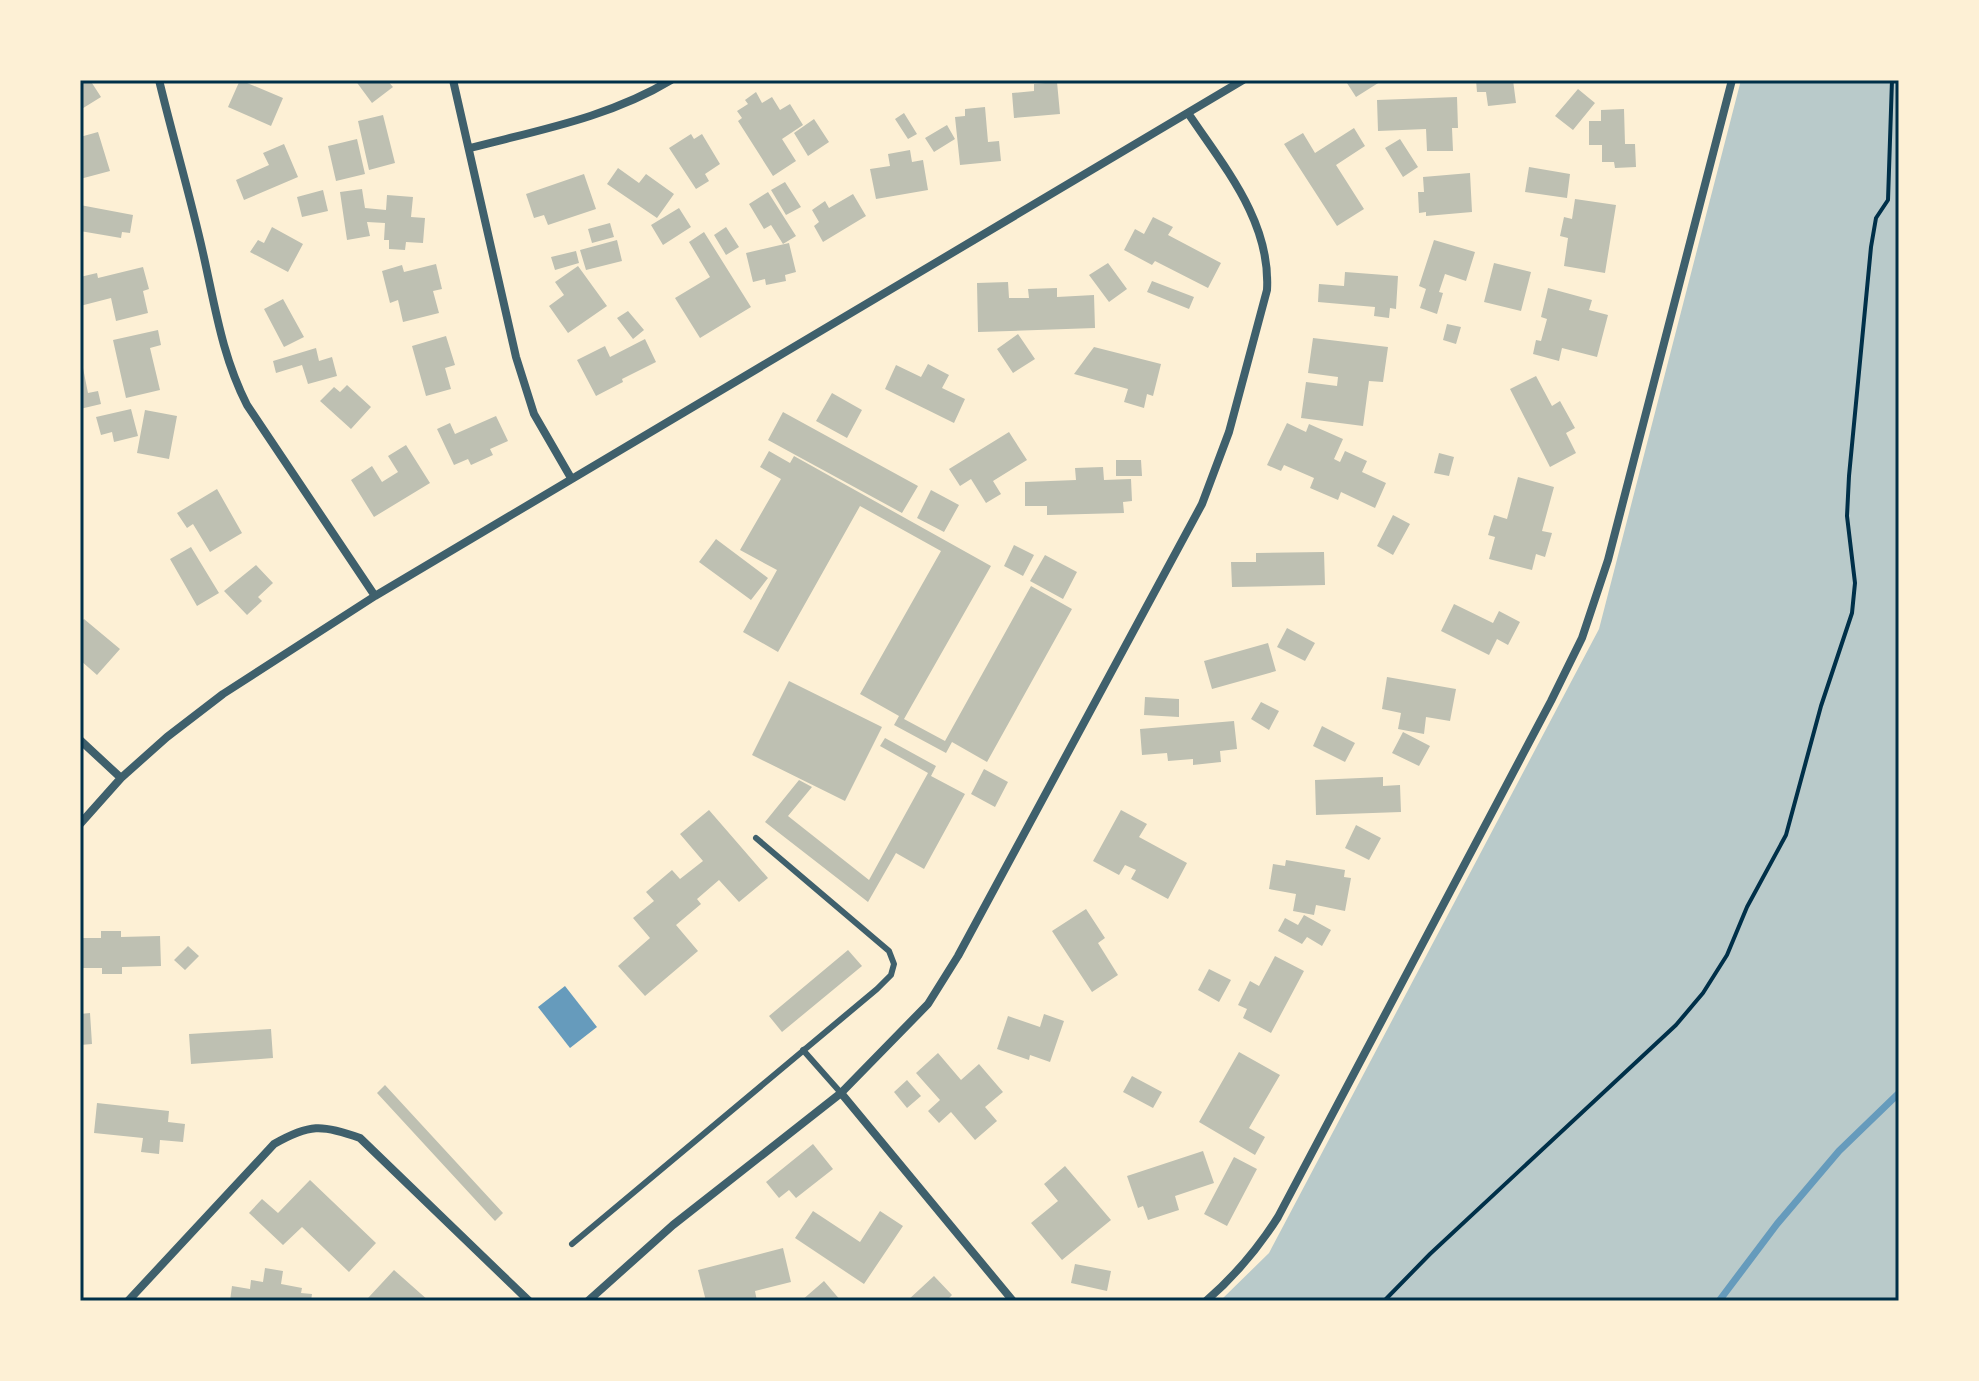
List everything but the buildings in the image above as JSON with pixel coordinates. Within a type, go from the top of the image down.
[{"type":"street","points":[[159,80],[203,252],[221,342],[233,378],[247,405],[375,596]]},
{"type":"street","points":[[453,80],[521,371],[534,414],[571,478]]},
{"type":"street","points":[[470,148],[594,116],[632,102],[671,80]]},
{"type":"street","points":[[80,824],[121,778],[167,737],[223,694],[375,596],[1243,80]]},
{"type":"street","points":[[1206,1301],[1229,1282],[1258,1249],[1278,1217],[1582,638],[1608,560],[1732,80]]},
{"type":"street","points":[[588,1301],[673,1225],[841,1093],[928,1004],[958,956],[1202,504],[1229,432],[1267,290],[1269,266],[1251,210],[1188,113]]},
{"type":"street","points":[[80,740],[121,778]]},
{"type":"street","points":[[841,1093],[1013,1301]]},
{"type":"street","points":[[128,1301],[274,1144],[297,1131],[314,1128],[336,1130],[360,1138],[529,1301]]},
{"type":"lane","points":[[572,1244],[891,975],[894,964],[889,951],[756,838]]},
{"type":"lane","points":[[803,1050],[841,1093]]},
{"type":"path","points":[[1384,1301],[1430,1254],[1676,1025],[1703,993],[1727,955],[1747,907],[1786,835],[1821,706],[1852,613],[1855,583],[1847,516],[1849,476],[1871,247],[1876,218],[1888,200],[1892,80]]},
{"type":"shaded area","points":[[1741,80],[1899,80],[1899,1301],[1220,1301],[1269,1253],[1599,629]]},
{"type":"water","points":[[565,986],[597,1027],[570,1048],[538,1007]]},
{"type":"waterway","points":[[1719,1301],[1777,1224],[1839,1151],[1899,1093]]}]
